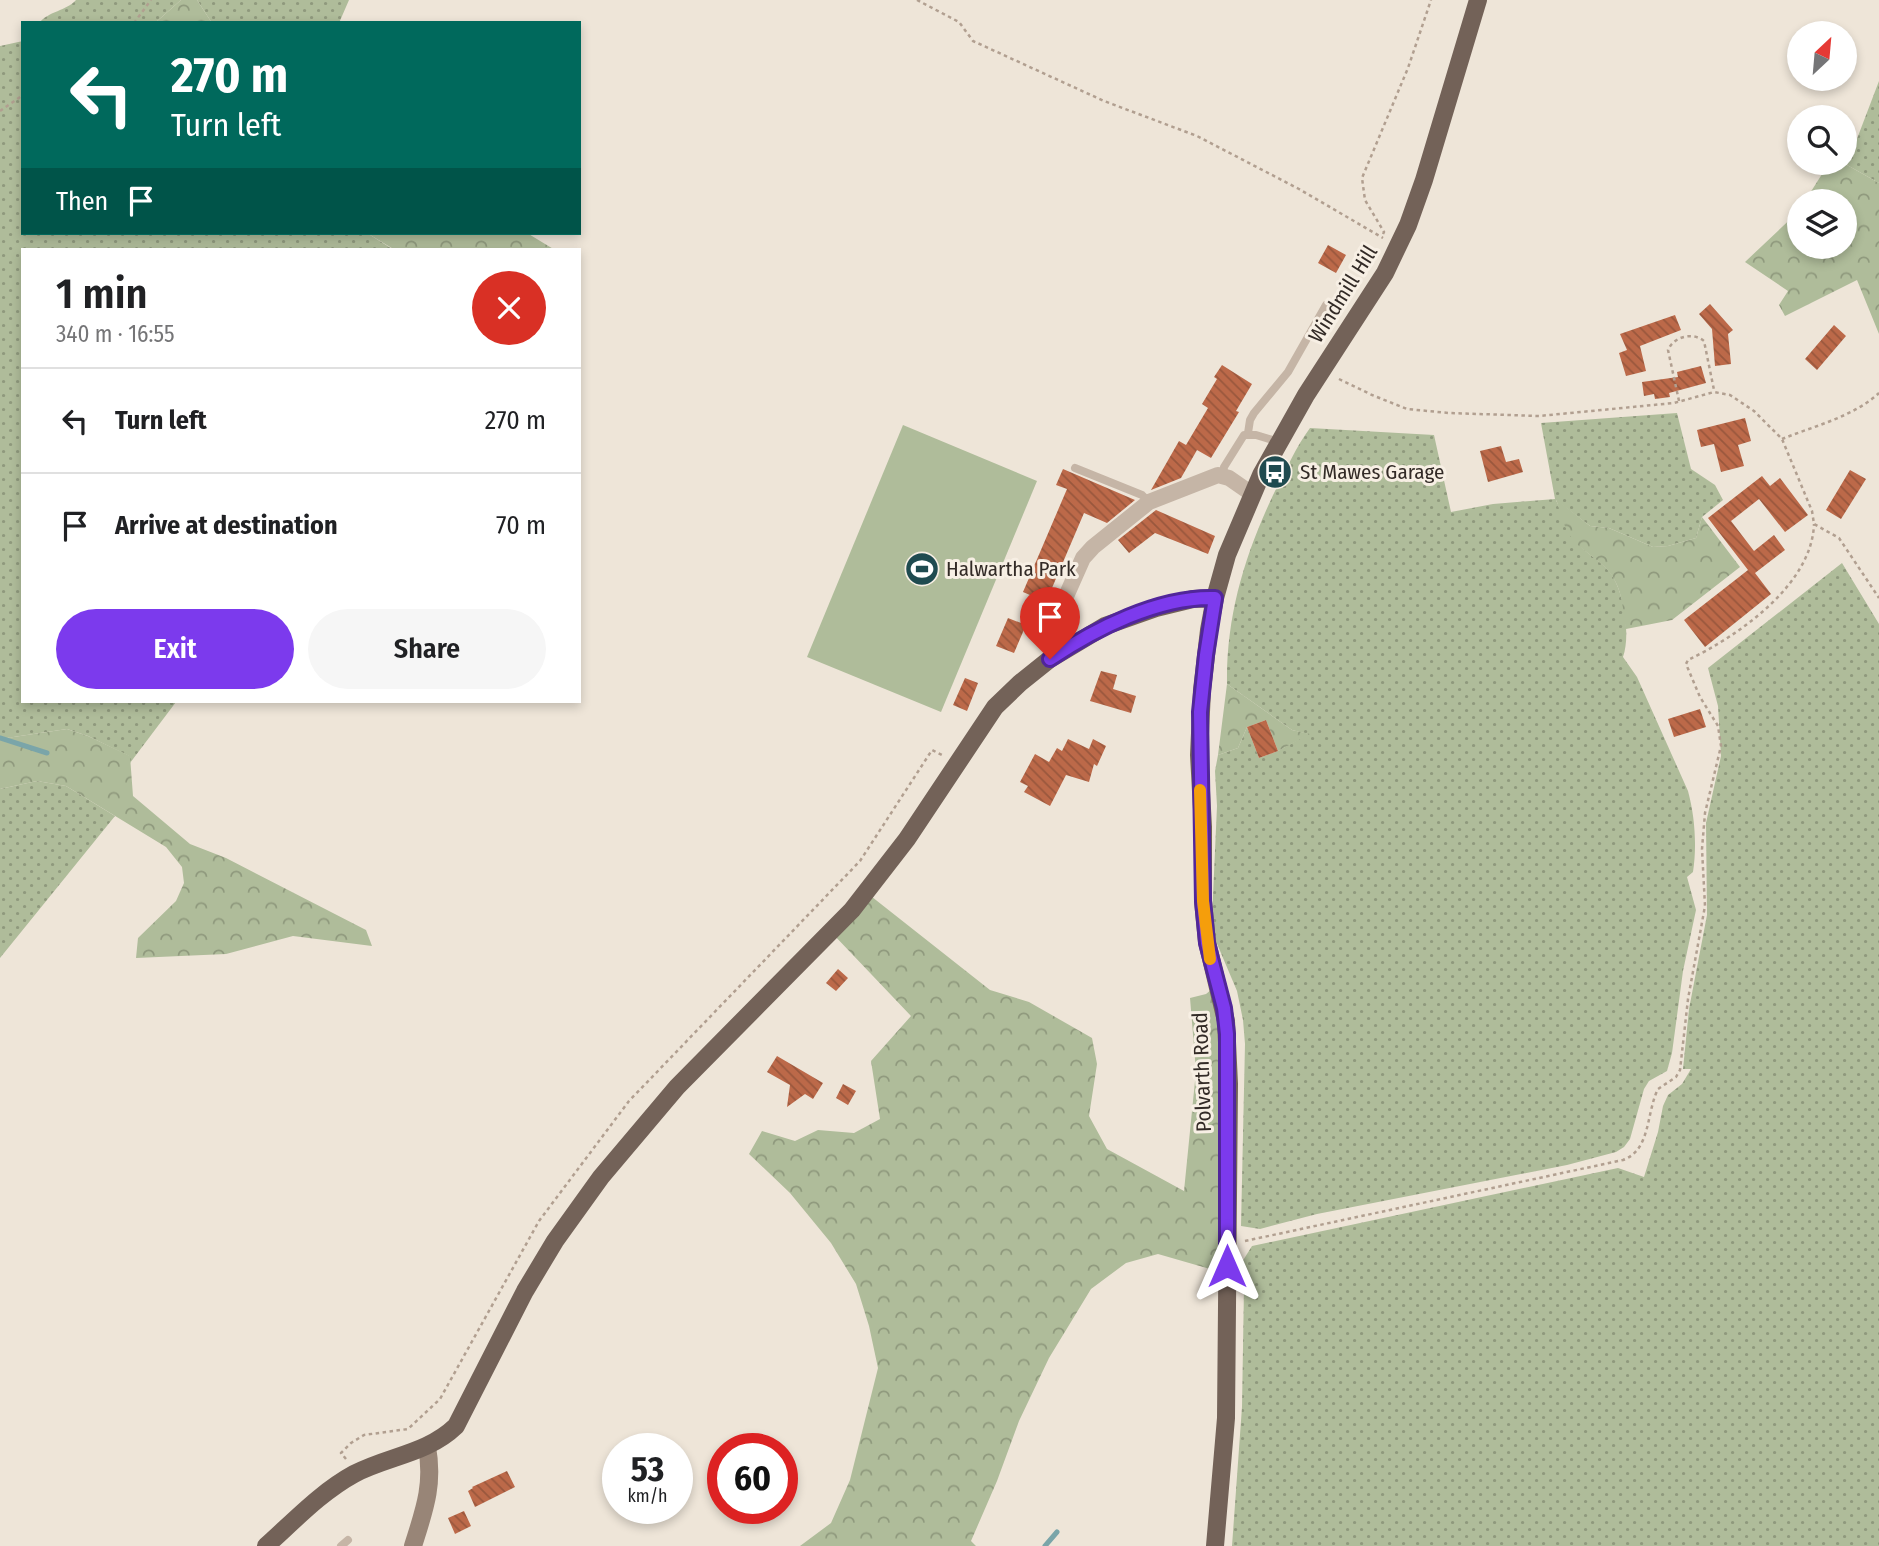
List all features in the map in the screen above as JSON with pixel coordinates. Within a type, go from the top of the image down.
[{"type":"main road","name":"Windmill Hill","points":[[1215,598],[1235,534],[1279,442],[1322,370],[1367,303],[1399,246],[1416,205],[1478,0]]},
{"type":"main road","name":"Polvarth Road","points":[[1215,598],[1202,690],[1199,755],[1204,922],[1224,1008],[1227,1034],[1226,1418],[1215,1546]]},
{"type":"main road","points":[[266,1546],[345,1479],[372,1466],[426,1447],[449,1433],[462,1417],[525,1291],[555,1241],[601,1177],[677,1087],[852,910],[907,839],[995,707],[1050,659],[1105,626],[1156,608],[1193,599],[1215,598]]},
{"type":"street","points":[[1056,618],[1079,565],[1088,552],[1149,502],[1223,475],[1252,494]]},
{"type":"street","points":[[413,1546],[430,1480],[426,1447]]},
{"type":"lane","points":[[1223,475],[1224,467],[1241,438],[1248,433],[1250,419],[1288,372],[1326,304]]},
{"type":"lane","points":[[1248,433],[1279,442]]},
{"type":"lane","points":[[1075,468],[1142,495],[1149,502]]},
{"type":"path","points":[[135,21],[151,0]]},
{"type":"path","points":[[917,0],[959,22],[973,41],[1104,101],[1197,136],[1299,189],[1399,246]]},
{"type":"path","points":[[1382,237],[1384,232],[1365,200],[1363,178],[1408,68],[1431,0]]},
{"type":"path","points":[[0,111],[21,96]]},
{"type":"path","points":[[1679,401],[1671,373],[1669,346],[1689,335],[1695,335],[1704,341],[1714,381],[1714,392]]},
{"type":"path","points":[[1227,1242],[1244,1241],[1623,1160],[1638,1150],[1643,1142],[1658,1089],[1676,1077],[1680,1070],[1688,999],[1705,906],[1702,849],[1705,813],[1721,746],[1718,726],[1700,697],[1686,664],[1727,639],[1778,599],[1809,553],[1814,524],[1812,511],[1783,439],[1754,411],[1730,395],[1714,392],[1679,401],[1539,416],[1424,411],[1389,403],[1322,370]]},
{"type":"path","points":[[1783,439],[1852,412],[1879,393]]},
{"type":"path","points":[[1814,524],[1839,538],[1879,598]]},
{"type":"green space","points":[[76,0],[181,0],[157,21],[42,21]]},
{"type":"green space","points":[[181,0],[197,0],[211,21],[157,21]]},
{"type":"green space","points":[[197,0],[349,0],[340,21],[211,21]]},
{"type":"green space","points":[[21,41],[21,235],[370,235],[391,248],[21,248],[21,703],[175,703],[130,763],[129,756],[67,729],[0,739],[0,46]]},
{"type":"green space","points":[[1879,81],[1879,183],[1857,171],[1857,139]]},
{"type":"green space","points":[[1857,171],[1879,183],[1879,334],[1857,280],[1785,316],[1779,305],[1788,291],[1745,262],[1787,222],[1787,259],[1857,259],[1857,189],[1813,189],[1821,175],[1857,175]]},
{"type":"green space","points":[[370,235],[530,235],[552,248],[392,248]]},
{"type":"green space","points":[[1677,413],[1691,469],[1715,485],[1723,500],[1702,517],[1696,538],[1653,547],[1609,528],[1590,526],[1556,500],[1574,540],[1607,569],[1618,587],[1626,624],[1623,657],[1637,677],[1690,801],[1695,852],[1693,872],[1687,877],[1696,910],[1667,1071],[1649,1081],[1644,1089],[1630,1139],[1616,1152],[1567,1165],[1317,1214],[1260,1229],[1241,1226],[1245,1044],[1237,991],[1215,939],[1212,918],[1217,806],[1215,771],[1218,755],[1238,748],[1247,727],[1259,758],[1308,734],[1292,730],[1227,684],[1234,608],[1247,559],[1265,512],[1300,443],[1310,428],[1434,435],[1451,512],[1493,504],[1555,499],[1541,423]]},
{"type":"green space","name":"Halwartha Park","points":[[903,425],[1037,481],[941,712],[807,657]]},
{"type":"green space","points":[[1556,499],[1590,526],[1609,528],[1653,547],[1696,538],[1702,517],[1740,567],[1672,620],[1626,629],[1618,586],[1603,565],[1572,538],[1563,522]]},
{"type":"green space","points":[[1842,563],[1879,624],[1879,1546],[1232,1546],[1242,1407],[1242,1262],[1252,1246],[1618,1168],[1644,1177],[1663,1106],[1668,1095],[1682,1084],[1691,1069],[1683,1069],[1689,1009],[1707,915],[1706,823],[1721,756],[1718,706],[1708,668]]},
{"type":"green space","points":[[1227,684],[1292,730],[1310,734],[1278,751],[1266,720],[1247,727],[1238,748],[1218,755]]},
{"type":"green space","points":[[67,729],[130,756],[133,796],[190,844],[226,858],[366,930],[372,946],[293,936],[226,954],[136,958],[138,938],[176,901],[184,883],[182,867],[166,847],[66,786],[37,781],[0,789],[0,739]]},
{"type":"green space","points":[[37,781],[66,786],[115,816],[0,958],[0,789]]},
{"type":"green space","points":[[867,893],[990,990],[1029,1002],[1092,1038],[1097,1064],[1089,1116],[1107,1149],[1184,1191],[1196,1071],[1190,998],[1206,994],[1217,985],[1227,1266],[1210,1269],[1158,1254],[1126,1263],[1091,1289],[1049,1358],[1019,1421],[971,1541],[976,1546],[800,1546],[831,1523],[850,1480],[878,1368],[856,1284],[831,1243],[790,1193],[749,1154],[762,1131],[795,1141],[818,1130],[854,1133],[880,1119],[871,1061],[911,1016],[832,933]]},
{"type":"building","points":[[1328,245],[1346,255],[1336,273],[1318,263]]},
{"type":"building","points":[[1710,304],[1733,330],[1728,334],[1731,364],[1715,366],[1712,329],[1699,314]]},
{"type":"building","points":[[1675,315],[1681,330],[1640,346],[1646,371],[1626,376],[1619,353],[1627,350],[1620,334]]},
{"type":"building","points":[[1834,325],[1846,336],[1817,370],[1805,359]]},
{"type":"building","points":[[1222,365],[1252,384],[1236,411],[1239,412],[1211,458],[1197,450],[1181,478],[1151,490],[1179,441],[1186,445],[1208,408],[1202,404]]},
{"type":"building","points":[[1701,366],[1706,383],[1669,393],[1670,397],[1655,399],[1654,394],[1644,396],[1642,382],[1678,377],[1677,372]]},
{"type":"building","points":[[1745,418],[1751,441],[1738,445],[1744,466],[1721,472],[1714,444],[1701,447],[1697,430]]},
{"type":"building","points":[[1501,446],[1506,462],[1519,459],[1523,472],[1488,482],[1480,451]]},
{"type":"building","points":[[1063,469],[1135,500],[1107,523],[1084,513],[1046,602],[1023,592],[1067,489],[1056,485]]},
{"type":"building","points":[[1850,470],[1866,479],[1841,519],[1826,510]]},
{"type":"building","points":[[1762,476],[1770,486],[1780,478],[1808,515],[1785,532],[1759,499],[1731,521],[1754,551],[1774,535],[1785,550],[1755,573],[1771,594],[1705,647],[1684,620],[1748,570],[1708,518]]},
{"type":"building","points":[[1156,510],[1215,536],[1208,554],[1155,533],[1129,553],[1118,540]]},
{"type":"building","points":[[1008,618],[1026,625],[1014,653],[996,646]]},
{"type":"building","points":[[1101,671],[1117,675],[1113,689],[1136,696],[1131,713],[1090,701]]},
{"type":"building","points":[[965,678],[978,683],[967,711],[953,705]]},
{"type":"building","points":[[1700,709],[1706,727],[1674,737],[1668,719]]},
{"type":"building","points":[[1266,720],[1278,751],[1259,758],[1247,727]]},
{"type":"building","points":[[1068,739],[1089,749],[1093,739],[1106,746],[1097,766],[1094,764],[1089,782],[1066,775],[1050,806],[1024,792],[1028,786],[1020,782],[1035,754],[1049,762],[1057,748],[1062,751]]},
{"type":"building","points":[[838,969],[848,978],[836,991],[826,983]]},
{"type":"building","points":[[777,1056],[823,1083],[813,1099],[805,1094],[787,1107],[790,1085],[767,1072]]},
{"type":"building","points":[[843,1084],[856,1091],[848,1105],[836,1098]]},
{"type":"building","points":[[507,1471],[515,1487],[475,1507],[468,1491]]},
{"type":"building","points":[[464,1511],[471,1526],[455,1534],[448,1518]]},
{"type":"waterway","points":[[0,738],[47,753]]},
{"type":"waterway","points":[[1045,1546],[1057,1532]]},
{"type":"slow traffic","points":[[1200,790],[1203,901],[1210,959]]},
{"type":"place","name":"St Mawes Garage","points":[[1275,472]]},
{"type":"place","name":"Halwartha Park","points":[[922,569]]},
{"type":"route","points":[[1050,659],[1087,635],[1139,612],[1193,599],[1215,598],[1202,690],[1199,755],[1204,922],[1224,1008],[1227,1034],[1227,1266]]}]
